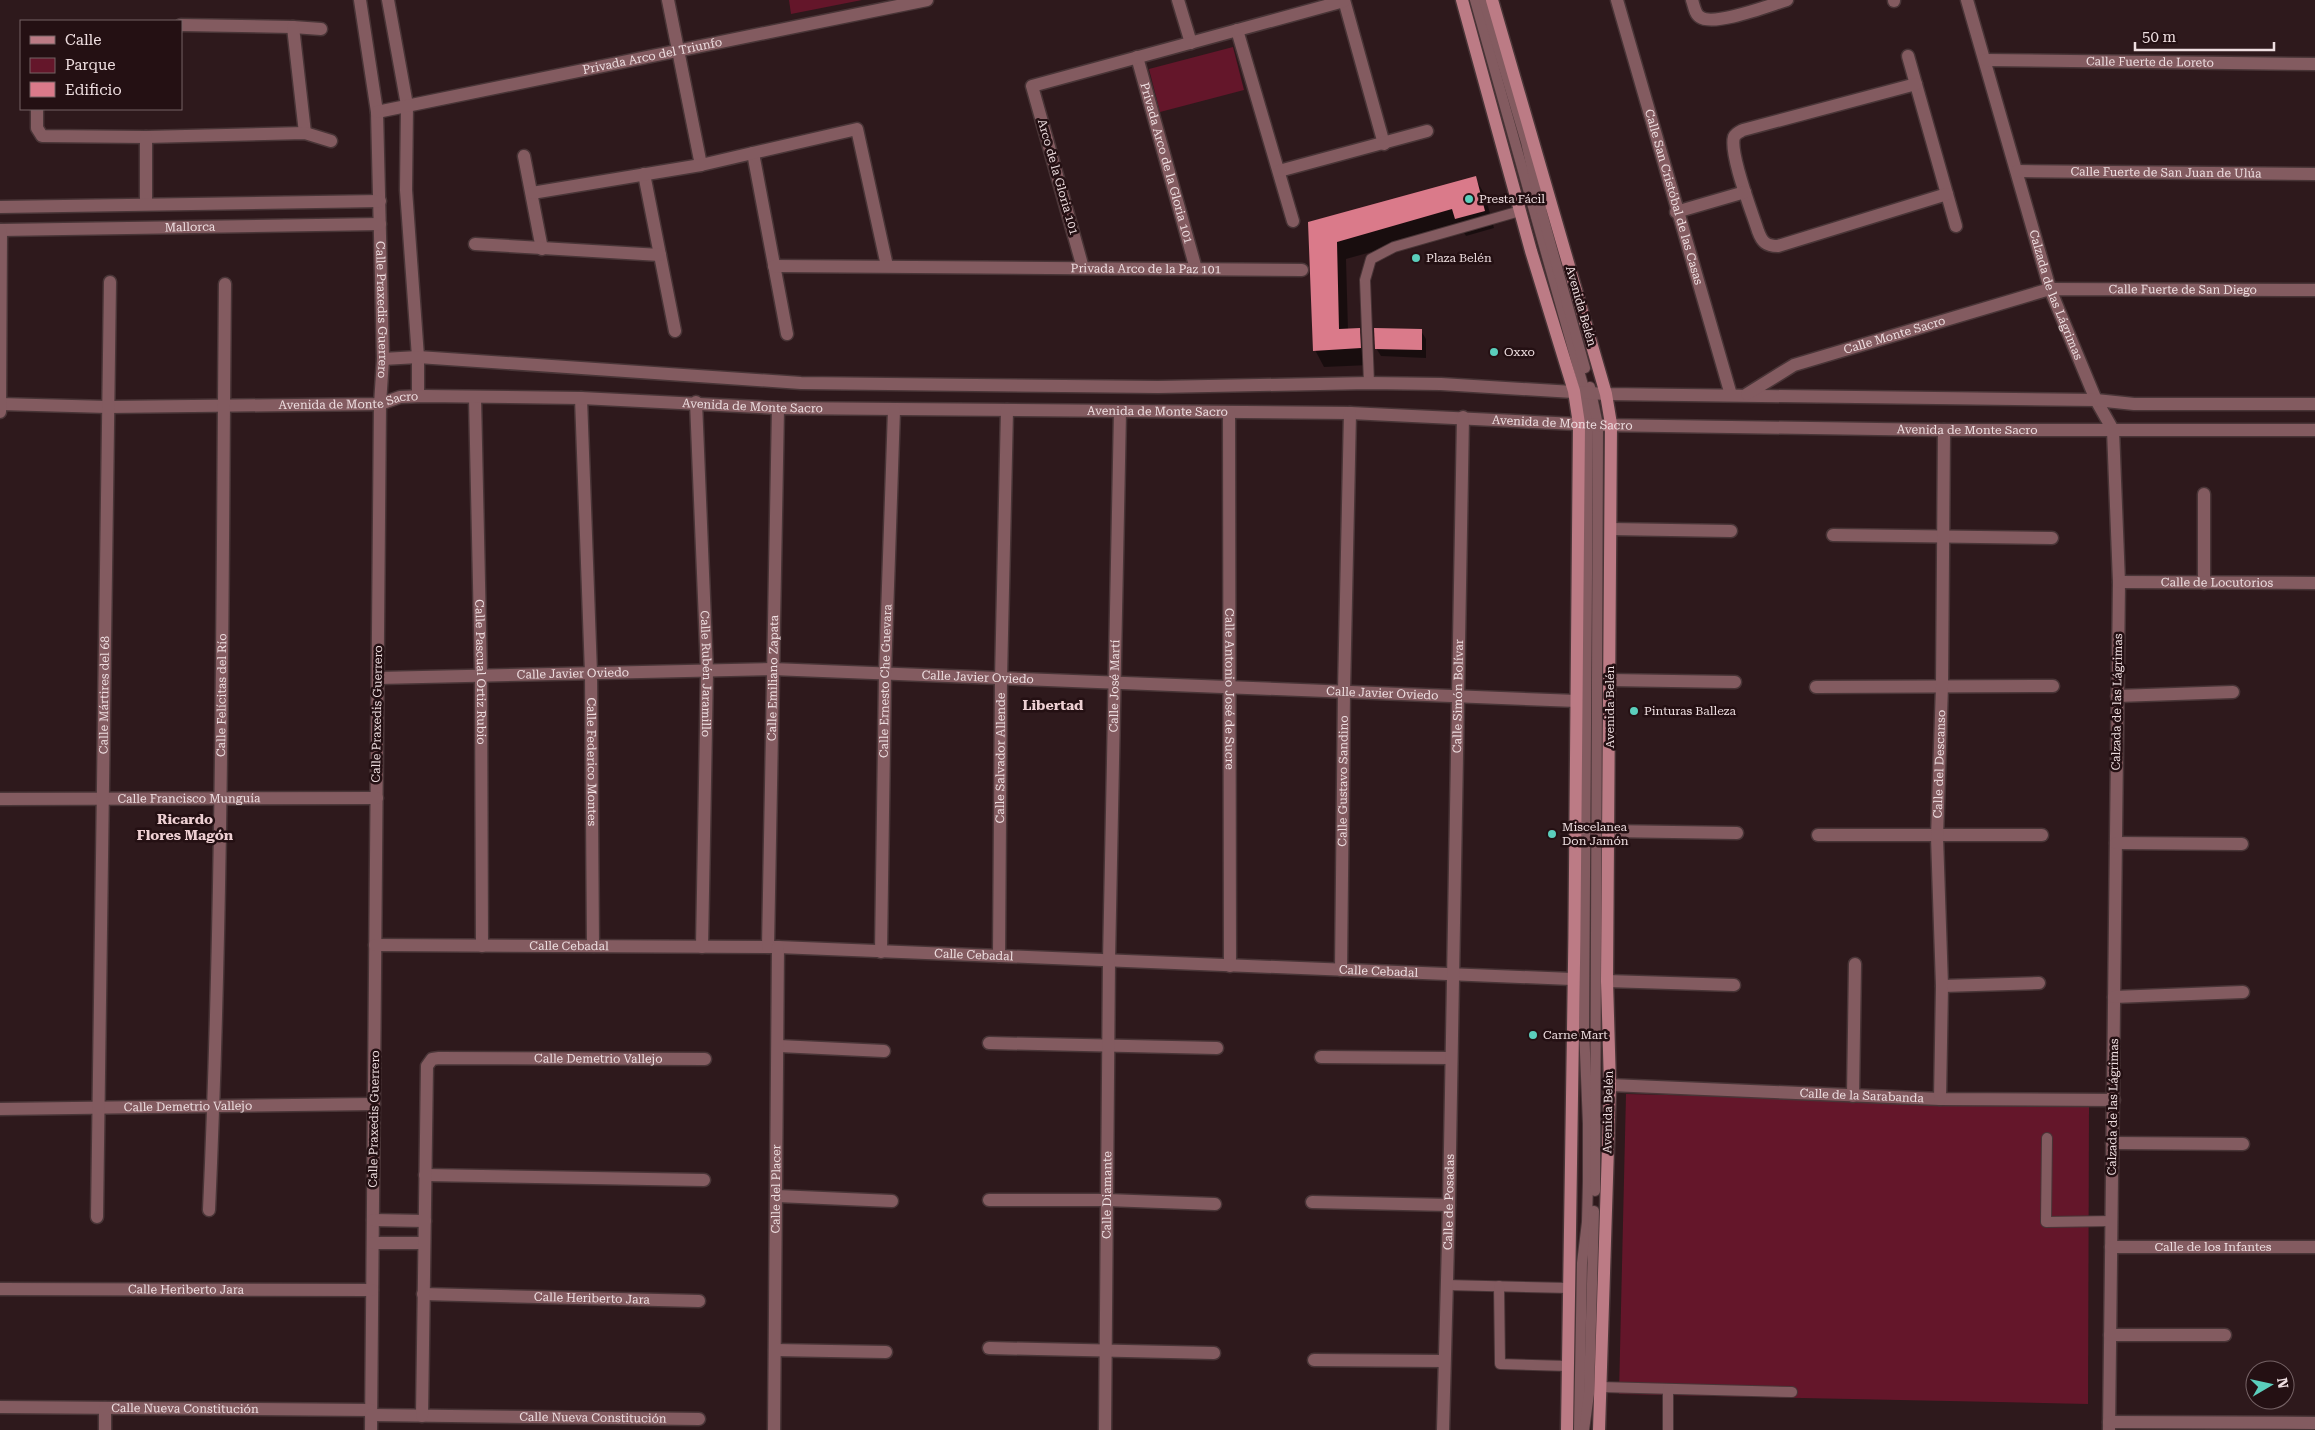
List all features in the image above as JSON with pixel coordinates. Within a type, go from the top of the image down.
[{"type":"main road","name":"Avenida Belén","points":[[1462,0],[1520,211],[1594,424],[1611,529],[1608,981],[1610,1086],[1599,1430]]},
{"type":"main road","name":"Avenida Belén","points":[[1492,0],[1606,394],[1594,424],[1577,701],[1572,979],[1574,1085],[1567,1430]]},
{"type":"street","name":"Calle Praxedis Guerrero","points":[[360,0],[377,112],[383,359],[380,404],[371,1430]]},
{"type":"street","points":[[388,0],[407,105],[406,190],[418,358],[418,396]]},
{"type":"street","points":[[668,0],[700,165]]},
{"type":"street","name":"Privada Arco del Triunfo","points":[[377,112],[927,0]]},
{"type":"street","points":[[1178,0],[1191,43]]},
{"type":"street","points":[[1137,58],[1344,0],[1384,144]]},
{"type":"street","name":"Calle San Cristóbal de las Casas","points":[[1617,0],[1676,212],[1731,395]]},
{"type":"street","points":[[1692,0],[1697,14],[1707,20],[1719,20],[1787,0]]},
{"type":"street","name":"Calzada de las Lágrimas","points":[[1968,0],[2050,289],[2096,400],[2113,430],[2119,582],[2109,1426]]},
{"type":"street","points":[[182,24],[293,26],[321,29]]},
{"type":"street","points":[[293,26],[305,133]]},
{"type":"street","points":[[1237,30],[1293,221]]},
{"type":"street","points":[[1908,56],[1956,226]]},
{"type":"street","name":"Arco de la Gloria 101","points":[[1083,268],[1032,86],[1137,58]]},
{"type":"street","name":"Privada Arco de la Gloria 101","points":[[1137,58],[1196,269]]},
{"type":"street","name":"Calle Fuerte de Loreto","points":[[1985,60],[2315,64]]},
{"type":"street","points":[[1916,84],[1756,126],[1736,134],[1734,148],[1746,192],[1761,240],[1769,246],[1778,246],[1947,194]]},
{"type":"street","points":[[38,110],[37,128],[42,136],[146,137],[305,133],[331,141]]},
{"type":"street","points":[[532,194],[700,165],[857,129],[887,266]]},
{"type":"street","points":[[1279,171],[1427,131]]},
{"type":"street","points":[[146,137],[146,204]]},
{"type":"street","points":[[752,153],[786,334]]},
{"type":"street","points":[[524,156],[542,249]]},
{"type":"street","name":"Calle Fuerte de San Juan de Ulúa","points":[[2016,171],[2315,174]]},
{"type":"street","points":[[644,174],[675,330]]},
{"type":"street","points":[[1676,212],[1746,192]]},
{"type":"street","name":"Mallorca","points":[[0,207],[380,201]]},
{"type":"street","points":[[213,204],[214,226]]},
{"type":"street","name":"Mallorca","points":[[0,230],[380,224]]},
{"type":"street","points":[[0,230],[0,412]]},
{"type":"street","points":[[476,244],[660,255]]},
{"type":"street","name":"Privada Arco de la Paz 101","points":[[774,266],[992,266],[1302,270]]},
{"type":"street","name":"Calle Mártires del 68","points":[[97,1217],[110,282]]},
{"type":"street","name":"Calle Felícitas del Río","points":[[209,1210],[214,1106],[221,797],[224,284]]},
{"type":"street","name":"Calle Fuerte de San Diego","points":[[2050,289],[2315,290]]},
{"type":"street","name":"Calle Monte Sacro","points":[[1746,395],[1794,366],[2050,289]]},
{"type":"street","name":"Avenida de Monte Sacro","points":[[383,359],[418,358],[801,383],[1158,387],[1369,383],[1606,394],[2096,400],[2134,404],[2315,404]]},
{"type":"street","name":"Avenida de Monte Sacro","points":[[0,404],[108,406],[380,404],[400,397],[418,396],[581,398],[696,402],[778,408],[1350,413],[1594,424],[1944,430],[2315,430]]},
{"type":"street","name":"Calle Pascual Ortiz Rubio","points":[[476,398],[482,676],[482,946]]},
{"type":"street","name":"Calle Federico Montes","points":[[581,398],[591,673],[593,946]]},
{"type":"street","name":"Calle Rubén Jaramillo","points":[[696,402],[707,671],[702,947]]},
{"type":"street","name":"Calle Emiliano Zapata","points":[[773,947],[772,669],[778,408]]},
{"type":"street","name":"Calle Ernesto Che Guevara","points":[[881,952],[885,674],[894,410]]},
{"type":"street","name":"Calle Salvador Allende","points":[[999,956],[1001,678],[1008,410]]},
{"type":"street","name":"Calle José Martí","points":[[1109,961],[1120,412]]},
{"type":"street","name":"Calle Antonio José de Sucre","points":[[1230,413],[1230,966]]},
{"type":"street","name":"Calle Gustavo Sandino","points":[[1341,970],[1344,691],[1350,413]]},
{"type":"street","name":"Calle Simón Bolívar","points":[[1452,975],[1460,696],[1463,417]]},
{"type":"street","name":"Calle del Descanso","points":[[1940,1099],[1942,986],[1937,837],[1942,686],[1944,430]]},
{"type":"street","points":[[2204,494],[2204,583]]},
{"type":"street","points":[[1611,529],[1731,531]]},
{"type":"street","points":[[1833,535],[2052,538]]},
{"type":"street","name":"Calle de Locutorios","points":[[2119,582],[2315,583]]},
{"type":"street","name":"Calle Javier Oviedo","points":[[378,678],[772,669],[1577,701]]},
{"type":"street","points":[[1610,680],[1735,682]]},
{"type":"street","points":[[1816,687],[2053,686]]},
{"type":"street","points":[[2118,696],[2233,692]]},
{"type":"street","name":"Calle Francisco Munguía","points":[[0,799],[377,798]]},
{"type":"street","points":[[1609,831],[1737,833]]},
{"type":"street","points":[[1818,836],[1937,837],[2042,835]]},
{"type":"street","points":[[2116,844],[2242,844]]},
{"type":"street","name":"Calle Cebadal","points":[[375,945],[773,947],[1572,979]]},
{"type":"street","name":"Calle del Placer","points":[[773,947],[779,1046],[774,1430]]},
{"type":"street","name":"Calle Diamante","points":[[1105,1430],[1109,961]]},
{"type":"street","points":[[1853,1096],[1855,964]]},
{"type":"street","name":"Calle de Posadas","points":[[1442,1430],[1449,1205],[1452,975]]},
{"type":"street","points":[[1608,981],[1734,985]]},
{"type":"street","points":[[1942,986],[2039,983]]},
{"type":"street","points":[[2114,997],[2242,992]]},
{"type":"street","points":[[989,1043],[1217,1048]]},
{"type":"street","points":[[779,1046],[884,1050]]},
{"type":"street","points":[[1321,1057],[1451,1058]]},
{"type":"street","name":"Calle Demetrio Vallejo","points":[[425,1175],[427,1066],[432,1059],[705,1059]]},
{"type":"street","name":"Calle de la Sarabanda","points":[[1610,1086],[1940,1099],[2114,1100]]},
{"type":"street","name":"Calle Demetrio Vallejo","points":[[0,1108],[374,1104]]},
{"type":"street","points":[[2112,1143],[2243,1144]]},
{"type":"street","points":[[422,1416],[425,1175],[704,1180]]},
{"type":"street","points":[[777,1196],[892,1201]]},
{"type":"street","points":[[988,1200],[1107,1200],[1215,1204]]},
{"type":"street","points":[[1312,1202],[1449,1205]]},
{"type":"street","points":[[373,1220],[425,1221]]},
{"type":"street","points":[[373,1243],[424,1243]]},
{"type":"street","name":"Calle de los Infantes","points":[[2111,1247],[2315,1247]]},
{"type":"street","name":"Calle Heriberto Jara","points":[[0,1289],[372,1290]]},
{"type":"street","name":"Calle Heriberto Jara","points":[[424,1294],[700,1301]]},
{"type":"street","points":[[2110,1334],[2225,1335]]},
{"type":"street","points":[[988,1348],[1214,1353]]},
{"type":"street","points":[[775,1350],[886,1352]]},
{"type":"street","points":[[1314,1360],[1443,1361]]},
{"type":"street","name":"Calle Nueva Constitución","points":[[0,1407],[371,1413],[422,1416],[699,1419]]},
{"type":"street","points":[[105,1408],[105,1430]]},
{"type":"street","points":[[2109,1426],[2315,1423]]},
{"type":"lane","points":[[1475,0],[1594,424],[1597,1124],[1589,1394],[1584,1430]]},
{"type":"lane","points":[[1484,0],[1526,142],[1584,392]]},
{"type":"lane","points":[[1369,383],[1365,280],[1371,259],[1394,247],[1520,211]]},
{"type":"lane","points":[[1579,1430],[1582,1264],[1587,1222],[1588,1172],[1584,1028],[1594,424]]},
{"type":"lane","points":[[2047,1138],[2046,1222],[2112,1222]]},
{"type":"lane","points":[[1446,1285],[1570,1288]]},
{"type":"lane","points":[[1500,1286],[1500,1364],[1568,1366]]},
{"type":"lane","points":[[1600,1388],[1792,1392]]},
{"type":"lane","points":[[1668,1389],[1668,1430]]},
{"type":"green space","points":[[789,0],[862,0],[791,14]]},
{"type":"green space","points":[[1233,47],[1244,90],[1160,112],[1149,69]]},
{"type":"green space","points":[[1626,1094],[2089,1105],[2088,1404],[1619,1394]]},
{"type":"building","points":[[1476,176],[1485,211],[1455,219],[1452,209],[1337,242],[1339,329],[1360,328],[1361,348],[1313,351],[1308,222]]},
{"type":"building","points":[[1374,328],[1422,329],[1422,350],[1375,349]]},
{"type":"place","name":"Presta Fácil","points":[[1469,199]]},
{"type":"place","name":"Plaza Belén","points":[[1416,258]]},
{"type":"place","name":"Oxxo","points":[[1494,352]]},
{"type":"place","name":"Pinturas Balleza","points":[[1634,711]]},
{"type":"place","name":"Miscelanea Don Jamón","points":[[1552,834]]},
{"type":"place","name":"Carne Mart","points":[[1533,1035]]},
{"type":"district","name":"Libertad","points":[[1053,705]]},
{"type":"district","name":"Ricardo Flores Magón","points":[[185,828]]}]
